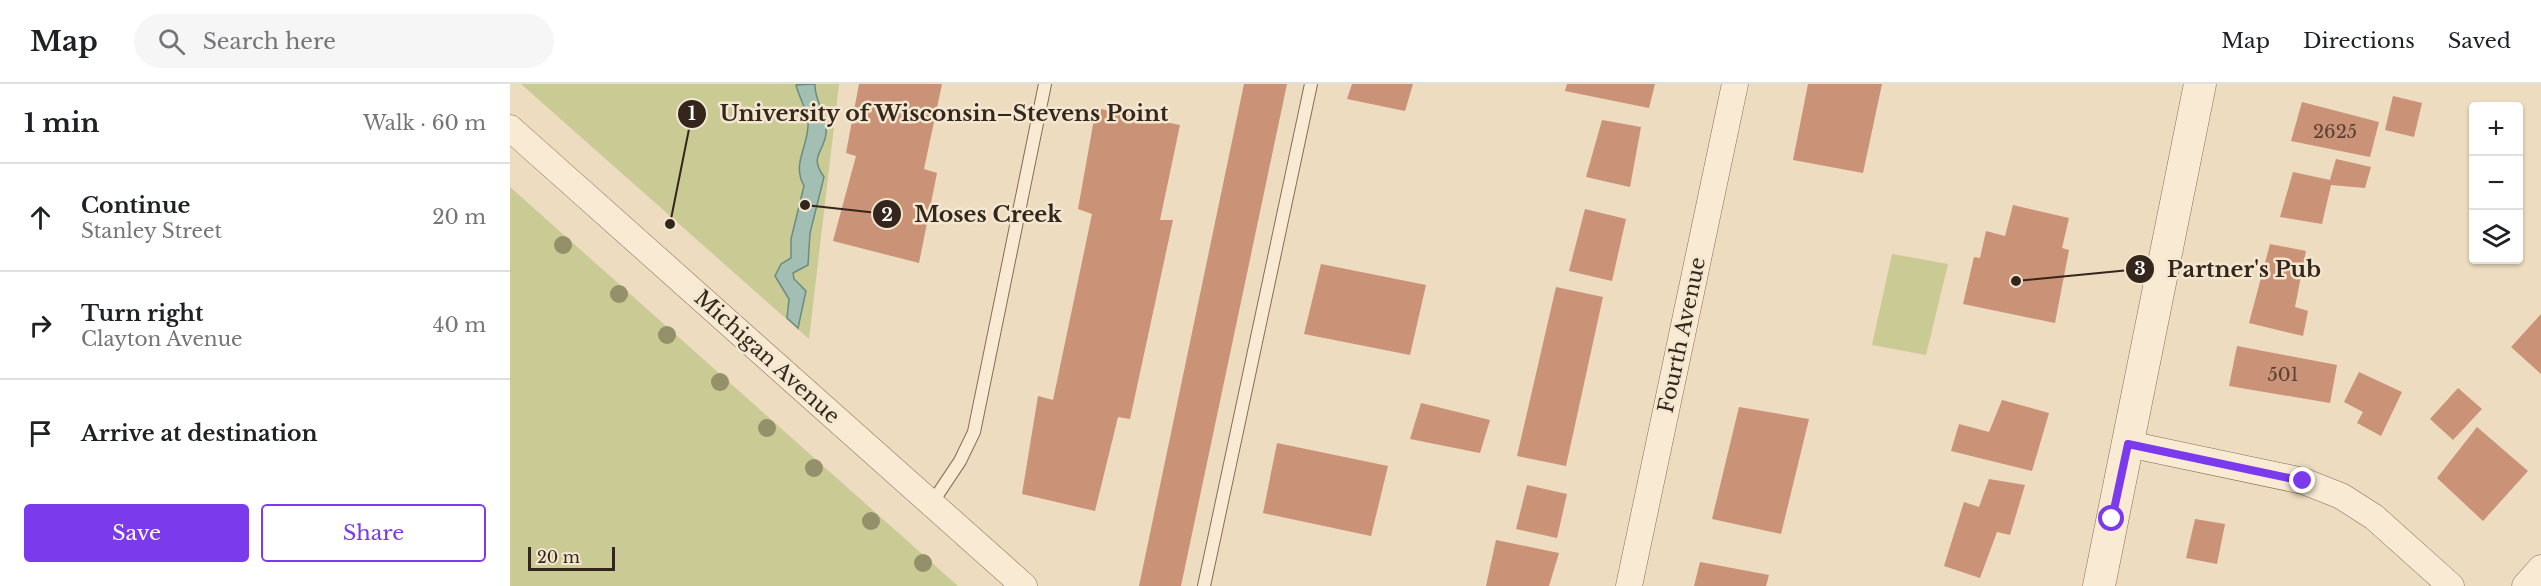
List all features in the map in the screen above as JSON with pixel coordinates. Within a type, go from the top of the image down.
[{"type":"street","name":"Fourth Avenue","points":[[1629,586],[1735,84]]},
{"type":"street","points":[[2099,586],[2200,84]]},
{"type":"street","name":"Michigan Avenue","points":[[510,128],[1024,586]]},
{"type":"street","points":[[2128,444],[2303,481],[2341,496],[2374,517],[2451,586]]},
{"type":"street","points":[[2525,586],[2541,568]]},
{"type":"lane","points":[[932,503],[960,461],[974,432],[1045,84]]},
{"type":"lane","points":[[1204,586],[1311,84]]},
{"type":"green space","points":[[521,84],[839,84],[809,339]]},
{"type":"green space","points":[[510,187],[958,586],[510,586]]},
{"type":"green space","points":[[1892,254],[1948,264],[1926,355],[1872,345]]},
{"type":"shaded area","points":[[815,84],[826,127],[826,134],[817,159],[824,177],[810,233],[808,265],[793,273],[794,279],[806,291],[798,328],[787,318],[789,299],[775,276],[781,264],[791,258],[791,239],[804,186],[799,171],[808,121],[796,85]]},
{"type":"building","points":[[859,84],[942,84],[924,169],[937,173],[919,263],[833,241],[856,156],[846,153]]},
{"type":"building","points":[[1244,84],[1287,84],[1181,586],[1139,586]]},
{"type":"building","points":[[1352,84],[1413,84],[1405,111],[1347,99]]},
{"type":"building","points":[[1567,84],[1655,84],[1649,108],[1565,91]]},
{"type":"building","points":[[1808,84],[1882,84],[1863,173],[1793,160]]},
{"type":"building","points":[[2393,96],[2422,103],[2414,137],[2385,130]]},
{"type":"building","points":[[2302,102],[2379,122],[2370,157],[2291,141]]},
{"type":"building","points":[[1096,108],[1180,125],[1160,220],[1173,220],[1130,419],[1118,417],[1095,511],[1022,494],[1038,396],[1053,400],[1092,214],[1078,209]]},
{"type":"building","points":[[1602,120],[1641,127],[1630,187],[1586,177]]},
{"type":"building","points":[[2336,159],[2371,167],[2365,188],[2331,185],[2322,224],[2280,217],[2293,172],[2330,180]]},
{"type":"building","points":[[2013,205],[2069,218],[2062,248],[2069,250],[2055,323],[1963,304],[1974,257],[1980,258],[1986,231],[2005,236]]},
{"type":"building","points":[[1585,209],[1626,219],[1612,281],[1569,271]]},
{"type":"building","points":[[2270,244],[2306,251],[2295,307],[2308,311],[2303,336],[2249,323]]},
{"type":"building","points":[[1321,264],[1426,285],[1410,355],[1304,334]]},
{"type":"building","points":[[1556,287],[1603,297],[1566,466],[1517,456]]},
{"type":"building","points":[[2541,314],[2541,374],[2511,347]]},
{"type":"building","points":[[2237,346],[2337,365],[2330,403],[2229,386]]},
{"type":"building","points":[[2359,372],[2402,392],[2381,436],[2357,423],[2363,412],[2344,402]]},
{"type":"building","points":[[2458,388],[2482,409],[2453,440],[2430,419]]},
{"type":"building","points":[[2002,400],[2049,413],[2032,471],[1951,451],[1959,424],[1989,432]]},
{"type":"building","points":[[1421,403],[1490,420],[1480,453],[1410,439]]},
{"type":"building","points":[[1739,407],[1809,419],[1781,534],[1712,519]]},
{"type":"building","points":[[2477,427],[2528,471],[2483,521],[2437,478]]},
{"type":"building","points":[[1277,443],[1388,466],[1371,536],[1263,513]]},
{"type":"building","points":[[1989,479],[2025,485],[2010,535],[1997,532],[1980,578],[1944,566],[1964,502],[1979,507]]},
{"type":"building","points":[[1527,485],[1567,494],[1557,538],[1516,529]]},
{"type":"building","points":[[2195,519],[2225,524],[2217,564],[2186,558]]},
{"type":"building","points":[[1496,540],[1559,553],[1549,586],[1486,586]]},
{"type":"building","points":[[1700,562],[1769,575],[1766,586],[1694,586]]},
{"type":"place","name":"Moses Creek","points":[[805,205]]},
{"type":"place","name":"University of Wisconsin–Stevens Point","points":[[670,224]]},
{"type":"place","name":"Partner's Pub","points":[[2016,281]]},
{"type":"route","points":[[2112,519],[2128,444],[2303,481]]}]
